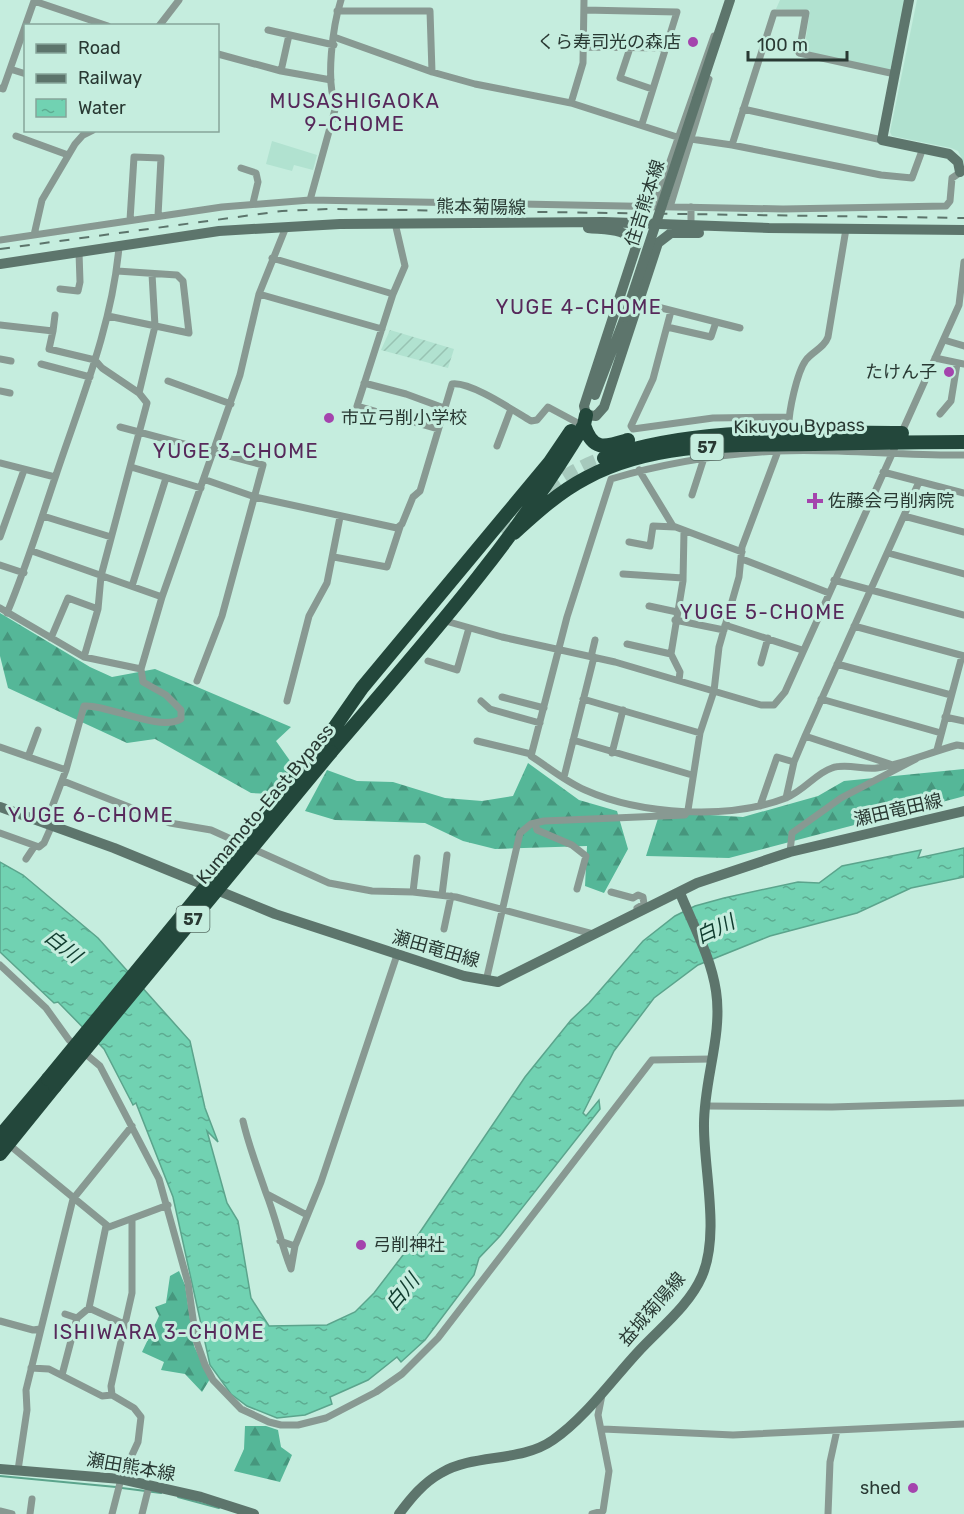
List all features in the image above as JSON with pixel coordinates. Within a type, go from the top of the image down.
[{"type":"highway","points":[[582,420],[590,439],[605,447],[649,436],[706,428],[788,423],[851,433]]},
{"type":"highway","points":[[506,532],[541,472],[582,420]]},
{"type":"highway","points":[[327,748],[362,688],[544,489],[582,420]]},
{"type":"highway","name":"Kikuyou Bypass","points":[[604,458],[653,443],[689,437],[750,433],[851,433],[898,443],[964,433]]},
{"type":"highway","name":"Kikuyou Bypass","points":[[506,532],[587,477],[629,461],[688,449],[725,445],[964,442]]},
{"type":"highway","points":[[541,472],[541,486],[544,489]]},
{"type":"highway","points":[[544,489],[566,490]]},
{"type":"highway","name":"Kumamoto-East Bypass","points":[[2,1143],[327,748],[442,620],[506,532]]},
{"type":"main road","name":"住吉熊本線","points":[[582,420],[601,383],[625,317],[730,0]]},
{"type":"main road","points":[[909,0],[882,140],[954,157],[962,172]]},
{"type":"main road","name":"熊本菊陽線","points":[[0,264],[219,231],[395,223],[604,222],[769,228],[964,230]]},
{"type":"main road","points":[[546,224],[621,231],[632,236],[637,244],[584,406],[582,420],[596,416],[604,406],[654,251],[663,238],[671,233],[736,232],[769,228]]},
{"type":"main road","name":"瀬田竜田線","points":[[1,810],[49,824],[275,914],[397,955],[486,981],[503,979],[697,883],[790,852],[964,811]]},
{"type":"main road","name":"益城菊陽線","points":[[399,1514],[415,1493],[441,1472],[453,1467],[539,1450],[556,1438],[603,1392],[689,1297],[702,1275],[709,1250],[703,1124],[718,1015],[710,963],[680,893]]},
{"type":"main road","name":"瀬田熊本線","points":[[0,1469],[119,1484],[209,1500],[254,1514]]},
{"type":"street","points":[[161,24],[179,0]]},
{"type":"street","points":[[310,200],[336,106],[331,96],[331,80],[337,11],[341,0]]},
{"type":"street","points":[[571,103],[580,78],[584,0]]},
{"type":"street","points":[[26,24],[34,1],[48,3],[103,24]]},
{"type":"street","points":[[584,10],[677,12],[642,124]]},
{"type":"street","points":[[337,11],[430,11],[432,72]]},
{"type":"street","points":[[654,207],[710,43],[726,13]]},
{"type":"street","points":[[670,207],[720,46],[726,13]]},
{"type":"street","points":[[732,145],[774,13],[806,13],[799,53],[895,74]]},
{"type":"street","points":[[0,88],[3,89],[24,29]]},
{"type":"street","points":[[268,30],[334,41],[475,84],[571,103],[677,136],[881,175],[912,178],[923,148]]},
{"type":"street","points":[[281,70],[289,35]]},
{"type":"street","points":[[583,47],[667,48]]},
{"type":"street","points":[[630,48],[620,78],[652,89]]},
{"type":"street","points":[[219,54],[331,80]]},
{"type":"street","points":[[10,69],[24,73]]},
{"type":"street","points":[[743,109],[882,140]]},
{"type":"street","points":[[34,235],[42,200],[68,154],[83,135],[89,132]]},
{"type":"street","points":[[16,136],[68,154]]},
{"type":"street","points":[[130,220],[134,157],[161,158],[158,216]]},
{"type":"street","points":[[241,168],[250,166],[256,173],[258,182],[253,203]]},
{"type":"street","points":[[0,240],[253,203],[310,200],[654,207],[946,206],[950,201],[952,178],[962,172]]},
{"type":"street","points":[[691,207],[691,225]]},
{"type":"street","points":[[395,223],[405,266],[393,294],[357,406],[438,429]]},
{"type":"street","points":[[0,832],[34,846],[43,846],[84,706],[142,719],[173,722],[181,719],[182,710],[173,701],[143,682],[141,669],[162,597],[201,488],[206,480],[231,404],[259,294],[286,227]]},
{"type":"street","points":[[671,311],[660,357],[632,425],[633,429],[713,418],[788,423],[803,364],[826,343],[828,337],[846,229]]},
{"type":"street","points":[[7,613],[32,551],[90,377],[108,316],[117,271],[119,247]]},
{"type":"street","points":[[60,289],[78,291],[79,252]]},
{"type":"street","points":[[272,258],[393,294]]},
{"type":"street","points":[[442,620],[679,680],[761,705],[774,705],[785,692],[944,340],[959,305],[964,262]]},
{"type":"street","points":[[108,316],[189,333],[183,281],[177,275],[117,271]]},
{"type":"street","points":[[139,393],[155,326],[152,274]]},
{"type":"street","points":[[259,294],[382,328]]},
{"type":"street","points":[[638,302],[740,328]]},
{"type":"street","points":[[55,315],[49,349],[95,360],[102,368],[139,393],[147,403],[101,576],[98,609],[84,657]]},
{"type":"street","points":[[667,327],[710,337],[716,322]]},
{"type":"street","points":[[0,325],[52,332]]},
{"type":"street","points":[[944,340],[964,346]]},
{"type":"street","points":[[935,358],[961,364],[951,401],[940,414]]},
{"type":"street","points":[[0,359],[11,361]]},
{"type":"street","points":[[41,364],[90,377]]},
{"type":"street","points":[[168,381],[231,404]]},
{"type":"street","points":[[364,383],[406,394],[444,408]]},
{"type":"street","points":[[334,557],[387,567],[412,498],[420,491],[444,408],[454,383],[481,393],[533,421],[539,419],[548,407],[582,420]]},
{"type":"street","points":[[0,391],[10,393]]},
{"type":"street","points":[[497,446],[511,409]]},
{"type":"street","points":[[120,427],[263,465],[222,616],[197,681]]},
{"type":"street","points":[[531,754],[588,546],[611,479],[639,470],[704,458],[778,451],[898,443],[964,454]]},
{"type":"street","points":[[486,981],[520,833],[535,823],[685,815],[688,810],[700,733],[714,691],[724,627],[742,555],[778,451]]},
{"type":"street","points":[[692,495],[704,458]]},
{"type":"street","points":[[0,463],[55,477]]},
{"type":"street","points":[[130,467],[201,488]]},
{"type":"street","points":[[0,537],[24,470]]},
{"type":"street","points":[[639,470],[652,489],[667,519],[675,527],[829,592]]},
{"type":"street","points":[[884,472],[964,493]]},
{"type":"street","points":[[132,586],[166,478]]},
{"type":"street","points":[[206,480],[255,497],[393,528],[400,527]]},
{"type":"street","points":[[786,798],[794,762],[820,699],[919,482]]},
{"type":"street","points":[[43,516],[111,537]]},
{"type":"street","points":[[904,516],[964,532]]},
{"type":"street","points":[[287,701],[309,616],[321,591],[326,586],[334,557],[340,517]]},
{"type":"street","points":[[629,542],[650,546],[652,526],[675,527]]},
{"type":"street","points":[[679,680],[680,672],[671,654],[683,578],[684,531]]},
{"type":"street","points":[[32,551],[162,597]]},
{"type":"street","points":[[888,553],[964,574]]},
{"type":"street","points":[[0,565],[24,573]]},
{"type":"street","points":[[623,573],[683,578]]},
{"type":"street","points":[[834,580],[964,615]]},
{"type":"street","points":[[51,638],[68,598],[98,609]]},
{"type":"street","points":[[649,606],[677,612]]},
{"type":"street","points":[[0,608],[84,657],[141,669]]},
{"type":"street","points":[[675,620],[724,627],[768,638],[802,650]]},
{"type":"street","points":[[854,626],[963,656],[937,750]]},
{"type":"street","points":[[428,661],[457,670],[469,628]]},
{"type":"street","points":[[760,663],[768,638]]},
{"type":"street","points":[[564,777],[595,640]]},
{"type":"street","points":[[627,644],[671,654]]},
{"type":"street","points":[[837,664],[951,695]]},
{"type":"street","points":[[502,697],[544,708]]},
{"type":"street","points":[[583,699],[700,733]]},
{"type":"street","points":[[820,699],[941,733]]},
{"type":"street","points":[[482,701],[490,709],[540,723]]},
{"type":"street","points":[[612,753],[623,710]]},
{"type":"street","points":[[945,717],[964,721]]},
{"type":"street","points":[[28,757],[38,730]]},
{"type":"street","points":[[805,736],[885,760],[890,764]]},
{"type":"street","points":[[573,740],[692,775]]},
{"type":"street","points":[[477,741],[531,754],[564,777],[599,796],[656,808],[700,813],[736,812],[786,798],[805,790],[824,772],[834,767],[876,768],[937,750],[957,745],[964,746]]},
{"type":"street","points":[[0,747],[66,771]]},
{"type":"street","points":[[790,852],[792,833],[799,827],[849,794],[923,755]]},
{"type":"street","points":[[760,806],[777,757],[794,762]]},
{"type":"street","points":[[63,782],[170,823],[211,830],[329,883],[372,891],[452,896],[592,933]]},
{"type":"street","points":[[535,823],[537,830],[572,845],[586,856],[577,889]]},
{"type":"street","points":[[26,858],[34,846]]},
{"type":"street","points":[[442,895],[447,855]]},
{"type":"street","points":[[413,892],[417,858]]},
{"type":"street","points":[[578,940],[646,901],[638,895],[633,898],[611,892]]},
{"type":"street","points":[[444,929],[452,896]]},
{"type":"street","points":[[243,1121],[252,1159],[267,1194],[280,1241],[291,1269],[295,1246],[321,1182],[397,955]]},
{"type":"street","points":[[0,965],[46,1008],[69,1040],[95,1060],[132,1126],[159,1179],[168,1205],[171,1231],[188,1283],[196,1340],[213,1380],[241,1409],[269,1422],[289,1425],[310,1422],[346,1410],[402,1374],[438,1338],[652,1060],[711,1059]]},
{"type":"street","points":[[706,1106],[832,1107],[964,1103]]},
{"type":"street","points":[[18,1470],[31,1368],[73,1200],[132,1126]]},
{"type":"street","points":[[2,1143],[106,1226],[113,1226],[168,1205]]},
{"type":"street","points":[[267,1194],[307,1215]]},
{"type":"street","points":[[112,1395],[111,1386],[132,1293],[132,1219]]},
{"type":"street","points":[[63,1375],[77,1318],[89,1308],[106,1226]]},
{"type":"street","points":[[280,1241],[295,1246]]},
{"type":"street","points":[[89,1308],[126,1325]]},
{"type":"street","points":[[65,1314],[77,1318]]},
{"type":"street","points":[[0,1320],[33,1330],[40,1329]]},
{"type":"street","points":[[31,1368],[49,1369],[102,1396],[112,1395],[134,1408],[142,1423],[138,1442],[119,1484],[112,1514]]},
{"type":"street","points":[[592,1514],[603,1511],[609,1471],[603,1429],[598,1415],[603,1392]]},
{"type":"street","points":[[603,1429],[679,1430],[733,1435],[964,1425]]},
{"type":"street","points":[[828,1514],[830,1462],[837,1430]]},
{"type":"street","points":[[142,1514],[148,1490]]},
{"type":"street","points":[[30,1514],[32,1499]]},
{"type":"street","points":[[0,1511],[12,1514]]},
{"type":"shaded area","points":[[780,0],[906,0],[890,71],[804,51],[810,10],[776,9]]},
{"type":"shaded area","points":[[917,0],[964,0],[964,163],[958,151],[951,148],[892,136],[890,132]]},
{"type":"shaded area","points":[[272,141],[317,155],[313,170],[294,165],[292,171],[266,164]]},
{"type":"shaded area","points":[[390,330],[454,349],[448,368],[381,350]]},
{"type":"green space","points":[[0,613],[90,667],[112,677],[155,669],[291,727],[276,741],[293,765],[273,794],[251,793],[155,739],[127,743],[8,688],[0,656]]},
{"type":"green space","points":[[528,763],[579,800],[617,811],[628,849],[604,893],[585,886],[587,846],[495,849],[463,841],[425,823],[335,820],[305,811],[327,770],[357,781],[393,782],[445,798],[482,801],[513,796]]},
{"type":"green space","points":[[964,769],[964,796],[961,797],[729,858],[646,856],[660,812],[743,817],[818,796],[844,781]]},
{"type":"green space","points":[[179,1271],[185,1285],[194,1346],[210,1379],[202,1392],[185,1374],[161,1370],[164,1362],[142,1352],[159,1316],[155,1307],[166,1303],[170,1276]]},
{"type":"green space","points":[[245,1426],[266,1426],[278,1430],[281,1447],[292,1455],[280,1482],[234,1471],[244,1449]]},
{"type":"water","name":"白川","points":[[964,848],[964,877],[911,888],[857,913],[770,936],[698,965],[654,998],[614,1051],[583,1113],[586,1116],[599,1100],[600,1109],[500,1236],[479,1258],[474,1275],[425,1340],[401,1362],[397,1357],[368,1380],[330,1397],[332,1404],[305,1415],[277,1418],[247,1406],[231,1394],[210,1365],[173,1197],[136,1103],[133,1105],[104,1049],[58,1002],[54,1003],[0,952],[0,862],[23,875],[98,938],[190,1041],[205,1108],[218,1142],[207,1131],[227,1203],[238,1221],[251,1298],[269,1326],[327,1325],[355,1312],[374,1293],[416,1238],[525,1077],[571,1020],[589,1003],[643,941],[675,916],[695,906],[724,898],[798,882],[819,883],[842,866],[921,850],[918,858]]},
{"type":"waterway","points":[[0,1476],[116,1487]]},
{"type":"waterway","points":[[122,1488],[161,1493]]},
{"type":"waterway","points":[[178,1497],[219,1508]]},
{"type":"tunnel","points":[[501,532],[524,509],[561,479],[604,458]]},
{"type":"railway","points":[[0,249],[282,211],[330,209],[964,218]]},
{"type":"place","name":"くら寿司光の森店","points":[[693,42]]},
{"type":"place","name":"たけん子","points":[[949,372]]},
{"type":"place","name":"市立弓削小学校","points":[[329,418]]},
{"type":"place","name":"佐藤会弓削病院","points":[[815,501]]},
{"type":"place","name":"弓削神社","points":[[361,1245]]},
{"type":"place","name":"shed","points":[[913,1488]]},
{"type":"district","name":"MUSASHIGAOKA 9-CHOME","points":[[355,112]]},
{"type":"district","name":"YUGE 4-CHOME","points":[[579,307]]},
{"type":"district","name":"YUGE 3-CHOME","points":[[236,451]]},
{"type":"district","name":"YUGE 5-CHOME","points":[[763,612]]},
{"type":"district","name":"YUGE 6-CHOME","points":[[91,815]]},
{"type":"district","name":"ISHIWARA 3-CHOME","points":[[159,1332]]}]
